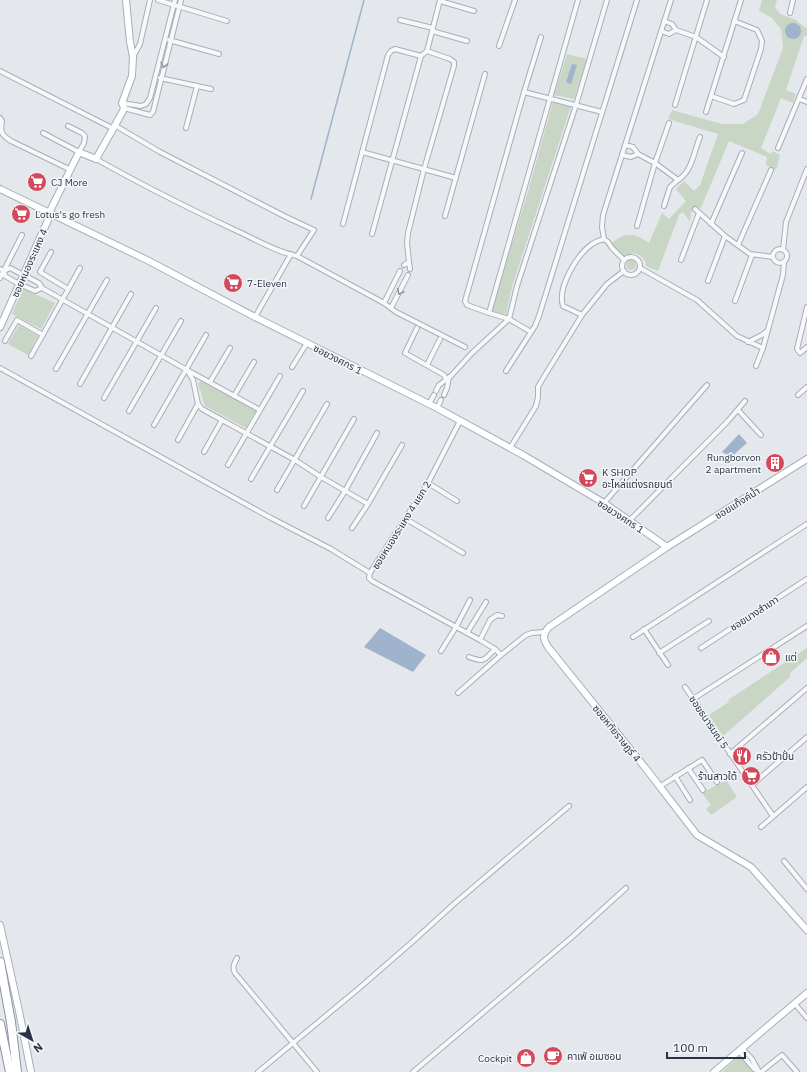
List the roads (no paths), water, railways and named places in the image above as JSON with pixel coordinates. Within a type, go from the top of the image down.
[{"type":"highway","points":[[0,962],[11,1022],[17,1072]]},
{"type":"highway","points":[[0,1024],[10,1072]]},
{"type":"street","points":[[126,0],[130,42],[134,57]]},
{"type":"street","points":[[96,159],[115,127],[123,106],[132,76],[134,57],[140,44],[150,0]]},
{"type":"street","points":[[158,0],[227,21]]},
{"type":"street","points":[[123,106],[141,106],[146,104],[156,76],[164,39],[175,0]]},
{"type":"street","points":[[123,106],[150,115],[153,112],[181,0]]},
{"type":"street","points":[[499,46],[515,0]]},
{"type":"street","points":[[489,313],[578,0]]},
{"type":"street","points":[[429,404],[439,385],[509,318],[517,286],[576,105],[607,0]]},
{"type":"street","points":[[506,371],[531,332],[539,316],[637,0]]},
{"type":"street","points":[[624,260],[604,239],[602,227],[603,215],[671,0]]},
{"type":"street","points":[[674,105],[707,0]]},
{"type":"street","points":[[706,112],[741,0]]},
{"type":"street","points":[[790,14],[793,0]]},
{"type":"street","points":[[372,234],[421,56],[427,52],[440,1],[474,11]]},
{"type":"street","points":[[400,20],[467,41]]},
{"type":"street","points":[[664,21],[672,24],[676,30],[696,37],[724,57]]},
{"type":"street","points":[[711,96],[734,104],[744,100],[761,49],[762,41],[757,30],[734,21]]},
{"type":"street","points":[[660,31],[669,34],[676,30]]},
{"type":"street","points":[[531,332],[509,318],[467,305],[465,301],[541,36]]},
{"type":"street","points":[[164,39],[219,54]]},
{"type":"street","points":[[343,224],[388,55],[395,49],[421,56]]},
{"type":"street","points":[[410,269],[407,238],[424,169],[454,66],[454,62],[450,59],[427,52]]},
{"type":"street","points":[[0,71],[115,127],[160,152],[314,230],[297,256]]},
{"type":"street","points":[[445,216],[485,74]]},
{"type":"street","points":[[156,76],[211,89]]},
{"type":"street","points":[[778,148],[807,79]]},
{"type":"street","points":[[186,128],[197,86]]},
{"type":"street","points":[[524,92],[602,112]]},
{"type":"street","points":[[799,99],[807,102]]},
{"type":"street","points":[[0,118],[2,121],[1,131],[4,136],[11,141],[71,170]]},
{"type":"street","points":[[637,226],[655,163],[669,123]]},
{"type":"street","points":[[68,126],[85,136],[84,143],[79,152]]},
{"type":"street","points":[[43,133],[209,218],[257,241],[297,256],[384,303],[396,312],[465,347]]},
{"type":"street","points":[[664,206],[670,187],[683,177],[689,168],[700,137]]},
{"type":"street","points":[[625,145],[633,147],[638,154],[655,163],[678,180]]},
{"type":"street","name":"ซอยหนองระแหง 4","points":[[0,327],[48,220],[49,213],[79,152]]},
{"type":"street","points":[[362,152],[456,178]]},
{"type":"street","points":[[711,224],[742,153]]},
{"type":"street","points":[[622,155],[631,157],[638,154]]},
{"type":"street","points":[[756,366],[763,348],[783,275],[784,262],[787,256],[783,250],[786,222],[807,169]]},
{"type":"street","points":[[738,245],[771,170]]},
{"type":"street","name":"ซอยวงศกร 1","points":[[0,189],[149,261],[255,317],[437,408],[510,448],[604,503],[667,547]]},
{"type":"street","points":[[681,260],[697,211],[725,236],[752,255],[773,257],[777,250],[783,250]]},
{"type":"street","points":[[0,278],[2,270],[22,235]]},
{"type":"street","points":[[708,281],[725,236]]},
{"type":"street","points":[[582,315],[563,306],[561,300],[574,264],[581,254],[593,243],[604,239]]},
{"type":"street","points":[[51,252],[40,272],[68,289]]},
{"type":"street","points":[[255,317],[291,254]]},
{"type":"street","points":[[735,302],[752,255]]},
{"type":"street","points":[[773,255],[774,260],[777,263],[784,262]]},
{"type":"street","points":[[629,257],[635,257],[639,262],[640,268],[637,273],[632,275],[624,271],[622,266],[624,260],[629,257]]},
{"type":"street","points":[[404,265],[409,262]]},
{"type":"street","points":[[2,270],[10,268],[39,283],[42,288],[62,300],[260,410]]},
{"type":"street","points":[[31,356],[80,268]]},
{"type":"street","points":[[640,268],[697,300],[737,336],[763,348]]},
{"type":"street","points":[[2,270],[5,276],[34,291],[42,288]]},
{"type":"street","points":[[384,303],[400,271]]},
{"type":"street","points":[[510,448],[536,406],[538,387],[582,315],[607,284],[624,271]]},
{"type":"street","points":[[391,308],[408,275]]},
{"type":"street","points":[[56,369],[106,280]]},
{"type":"street","points":[[80,384],[131,294]]},
{"type":"street","points":[[104,398],[156,308]]},
{"type":"street","points":[[807,308],[797,349],[800,353],[807,347]]},
{"type":"street","points":[[5,341],[17,320],[43,335]]},
{"type":"street","points":[[129,411],[181,321]]},
{"type":"street","points":[[417,328],[405,353],[448,378]]},
{"type":"street","points":[[748,342],[767,331]]},
{"type":"street","points":[[154,425],[206,335]]},
{"type":"street","points":[[426,365],[440,339]]},
{"type":"street","points":[[292,367],[308,343]]},
{"type":"street","points":[[210,382],[230,348]]},
{"type":"street","points":[[234,396],[254,362]]},
{"type":"street","points":[[0,368],[271,518],[341,554],[370,573]]},
{"type":"street","points":[[186,370],[193,380],[198,404],[202,409],[295,460],[368,504]]},
{"type":"street","points":[[228,465],[280,376]]},
{"type":"street","points":[[444,395],[447,388],[448,378]]},
{"type":"street","points":[[604,503],[707,385]]},
{"type":"street","points":[[798,395],[807,387]]},
{"type":"street","points":[[251,479],[303,391]]},
{"type":"street","points":[[437,408],[441,400]]},
{"type":"street","points":[[630,520],[738,410],[745,401]]},
{"type":"street","points":[[178,440],[198,404]]},
{"type":"street","points":[[277,490],[327,404]]},
{"type":"street","points":[[738,410],[761,435]]},
{"type":"street","points":[[304,506],[354,419]]},
{"type":"street","points":[[204,452],[222,420]]},
{"type":"street","name":"ซอยหนองระแหง 4 แยก 2","points":[[460,421],[428,483],[370,573],[369,578],[480,640],[501,655]]},
{"type":"street","points":[[328,518],[345,491],[377,433]]},
{"type":"street","points":[[352,528],[368,504],[402,445]]},
{"type":"street","name":"ซอยแท็งค์น้ำ","points":[[667,547],[807,459]]},
{"type":"street","points":[[428,483],[458,501]]},
{"type":"street","points":[[406,519],[462,553]]},
{"type":"street","points":[[633,637],[807,524]]},
{"type":"street","points":[[458,693],[526,635],[544,632],[549,627],[667,547]]},
{"type":"street","name":"ซอยนางสำเภา","points":[[700,648],[807,579]]},
{"type":"street","points":[[441,651],[470,600]]},
{"type":"street","points":[[467,633],[486,602]]},
{"type":"street","points":[[480,640],[490,620],[497,615],[502,616]]},
{"type":"street","points":[[659,653],[709,621]]},
{"type":"street","points":[[693,699],[807,626]]},
{"type":"street","points":[[644,629],[668,665]]},
{"type":"street","name":"ซอยหทัยราษฎร์ 4","points":[[544,632],[543,636],[548,647],[697,836],[751,867],[807,930]]},
{"type":"street","points":[[469,657],[478,661],[482,660],[495,650]]},
{"type":"street","name":"ซอยธนารมณ์ 5","points":[[685,687],[773,816]]},
{"type":"street","points":[[730,754],[807,688]]},
{"type":"street","points":[[752,784],[807,737]]},
{"type":"street","points":[[659,786],[702,760],[717,782]]},
{"type":"street","points":[[688,768],[703,790]]},
{"type":"street","points":[[675,776],[690,800]]},
{"type":"street","points":[[761,827],[807,787]]},
{"type":"street","points":[[258,1072],[357,990],[455,902],[569,806]]},
{"type":"street","points":[[784,861],[807,889]]},
{"type":"street","points":[[413,1072],[572,937],[626,888]]},
{"type":"street","points":[[0,925],[31,1072]]},
{"type":"street","points":[[237,958],[233,965],[235,973],[317,1072]]},
{"type":"street","points":[[714,1072],[807,993]]},
{"type":"street","points":[[794,1004],[807,1018]]},
{"type":"street","points":[[740,1049],[752,1059],[760,1072],[782,1055],[796,1072]]},
{"type":"water","points":[[790,23],[796,23],[801,28],[799,37],[796,39],[790,39],[785,34],[785,28]]},
{"type":"water","points":[[572,64],[577,65],[571,84],[566,82]]},
{"type":"water","points":[[739,434],[747,443],[731,457],[722,452]]},
{"type":"water","points":[[380,628],[426,655],[413,672],[364,647]]},
{"type":"waterway","points":[[311,199],[364,0]]},
{"type":"place","name":"CJ More","points":[[37,182]]},
{"type":"place","name":"Lotus's go fresh","points":[[21,214]]},
{"type":"place","name":"7-Eleven","points":[[233,283]]},
{"type":"place","name":"Rungborvon 2 apartment","points":[[775,463]]},
{"type":"place","name":"K SHOP อะไหล่แต่งรถยนต์","points":[[588,478]]},
{"type":"place","name":"แต่","points":[[771,657]]},
{"type":"place","name":"ครัวป้าปั้น","points":[[742,756]]},
{"type":"place","name":"ร้านสาวใต้","points":[[751,776]]},
{"type":"place","name":"คาเฟ่ อเมซอน","points":[[553,1056]]},
{"type":"place","name":"Cockpit","points":[[526,1058]]}]
